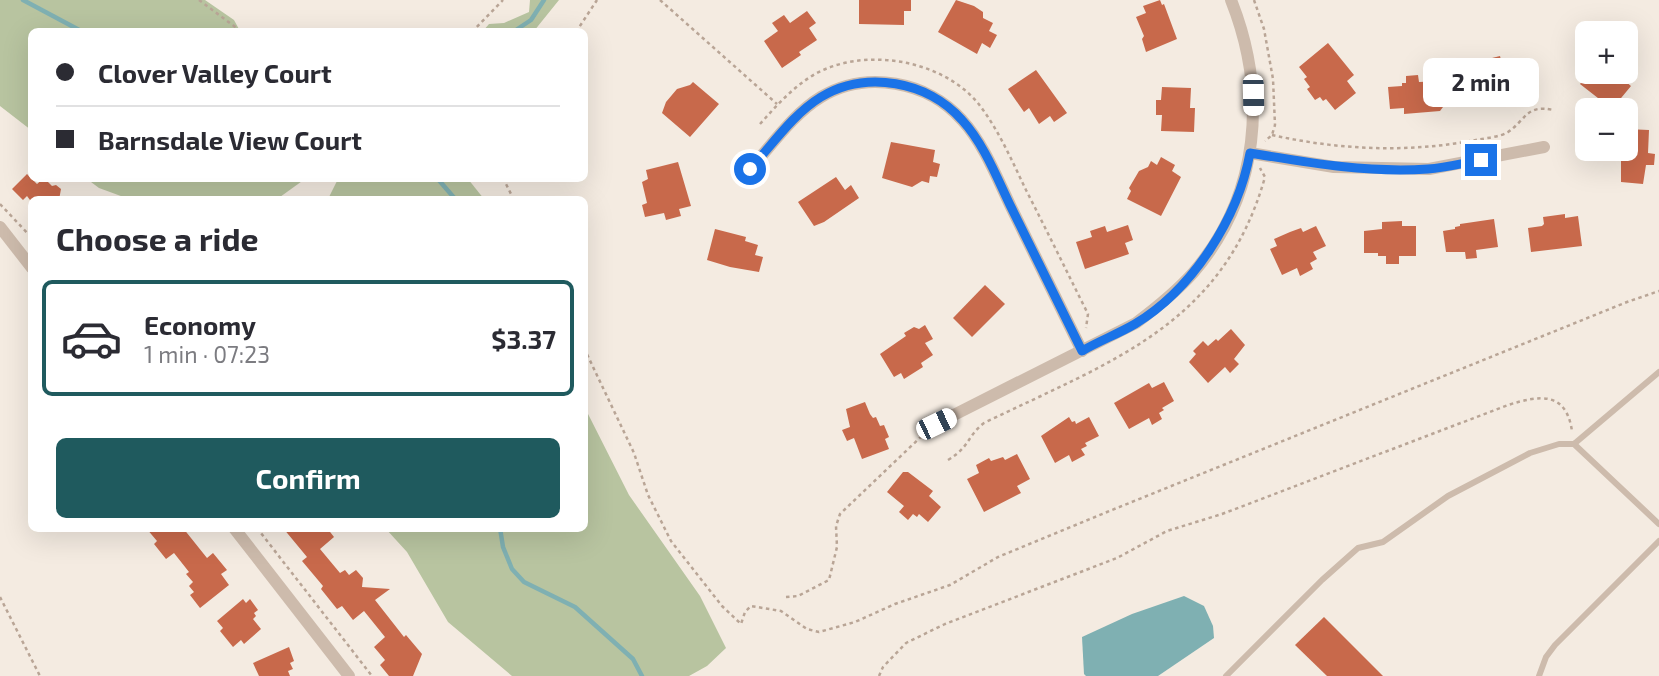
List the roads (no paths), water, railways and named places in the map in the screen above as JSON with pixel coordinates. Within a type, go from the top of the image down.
[{"type":"street","points":[[936,424],[1136,323],[1192,274],[1209,251],[1234,207],[1256,154],[1252,69],[1231,0]]},
{"type":"street","points":[[750,169],[803,112],[821,97],[847,86],[875,81],[898,84],[936,99],[952,109],[978,141],[1087,348]]},
{"type":"street","points":[[1256,154],[1334,167],[1429,169],[1544,147]]},
{"type":"street","points":[[0,227],[28,263]]},
{"type":"street","points":[[237,532],[349,676]]},
{"type":"lane","points":[[1226,676],[1358,548],[1383,541],[1448,496],[1530,453],[1559,444],[1574,444],[1659,372]]},
{"type":"lane","points":[[1574,444],[1659,524]]},
{"type":"lane","points":[[1539,676],[1546,657],[1555,645],[1659,541]]},
{"type":"water","points":[[1184,596],[1204,606],[1213,626],[1214,638],[1158,676],[1084,674],[1082,637],[1132,614]]},
{"type":"waterway","points":[[23,0],[76,28]]},
{"type":"waterway","points":[[519,28],[531,20],[544,0]]},
{"type":"waterway","points":[[440,182],[453,196]]},
{"type":"waterway","points":[[501,532],[503,547],[512,569],[524,582],[575,607],[633,659],[642,676]]}]
